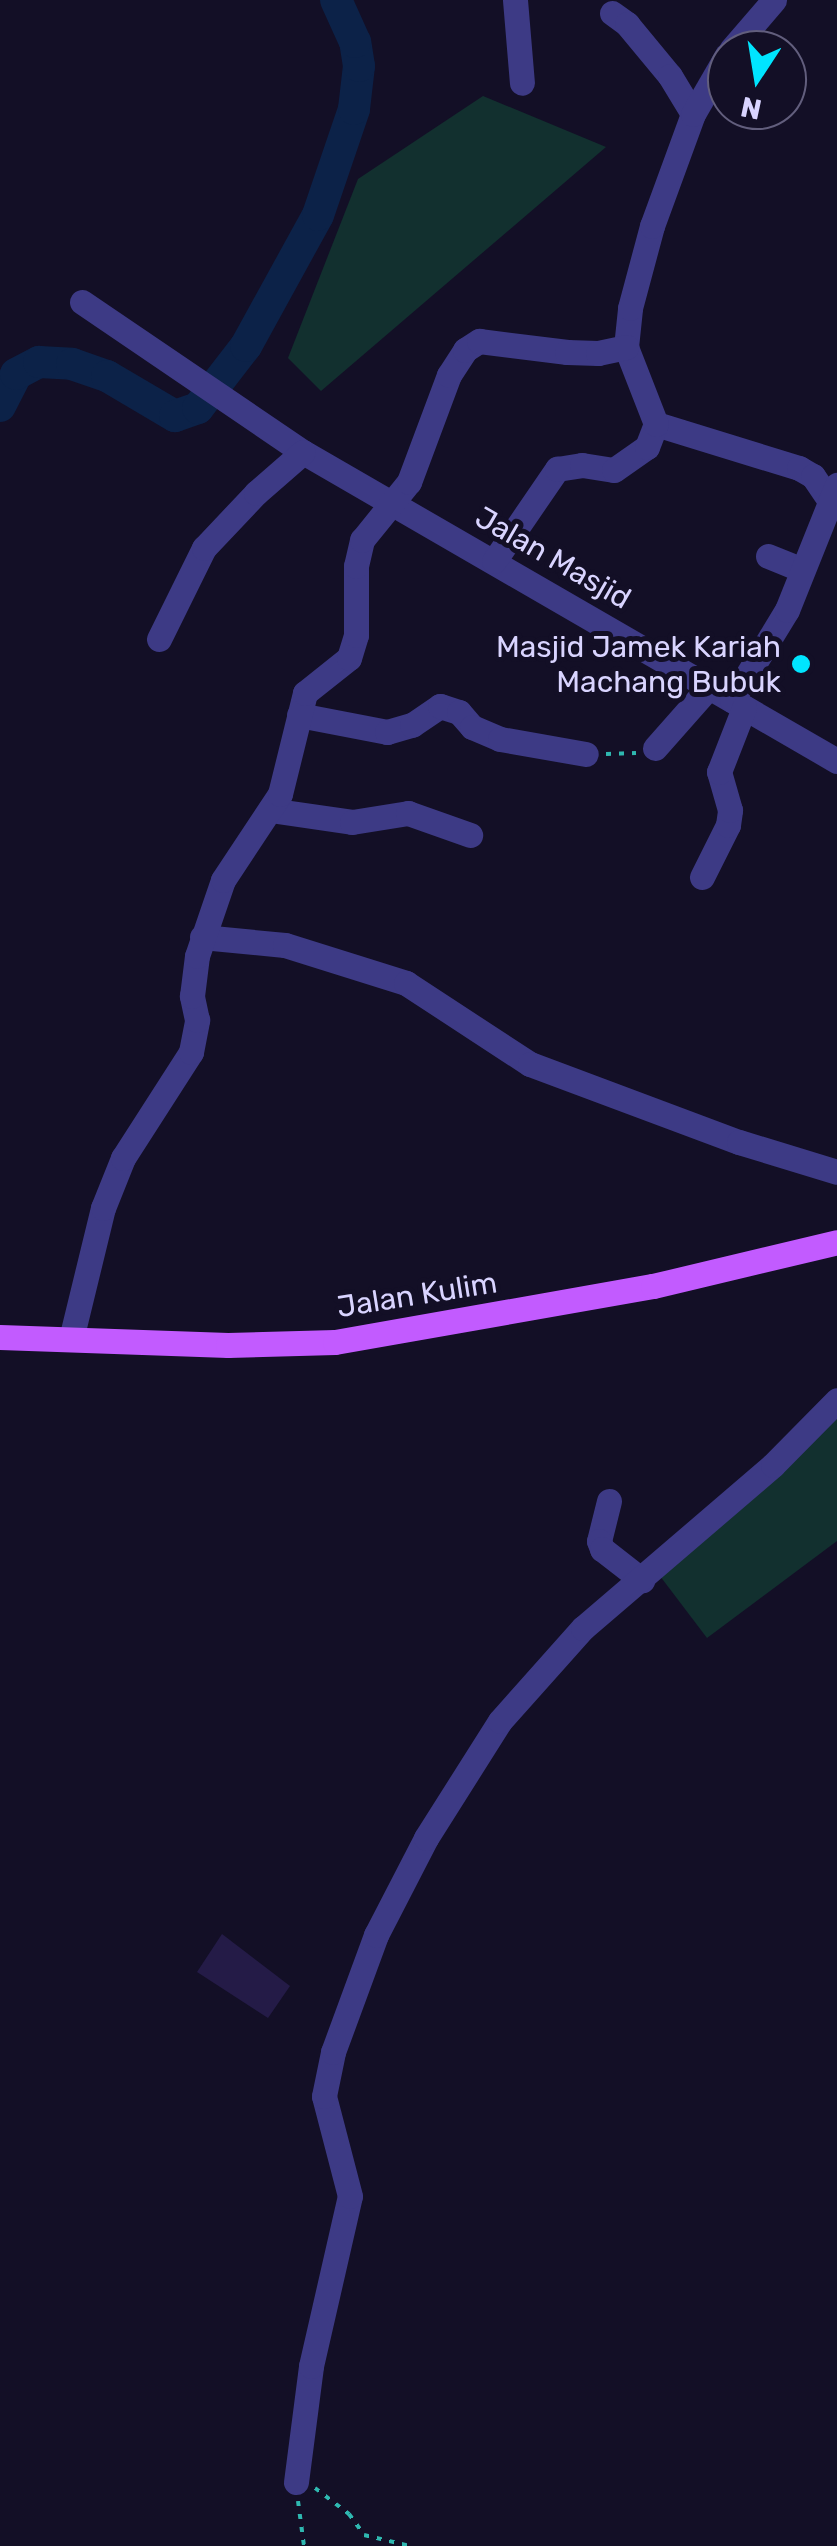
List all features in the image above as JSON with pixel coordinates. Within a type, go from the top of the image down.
[{"type":"main road","name":"Jalan Kulim","points":[[0,1336],[228,1345],[335,1342],[637,1290],[837,1242]]},
{"type":"street","points":[[514,0],[522,83]]},
{"type":"street","points":[[638,0],[620,18],[683,93],[694,114]]},
{"type":"street","points":[[749,30],[774,0]]},
{"type":"street","points":[[494,562],[557,469],[582,465],[606,471],[625,465],[646,447],[656,424],[626,346],[630,308],[652,226],[694,114],[707,91]]},
{"type":"street","name":"Jalan Masjid","points":[[82,302],[303,452],[837,761]]},
{"type":"street","points":[[71,1339],[103,1208],[123,1158],[191,1052],[197,1020],[192,996],[202,936],[223,880],[270,810],[291,764],[305,693],[349,658],[356,634],[356,566],[362,540],[409,482],[448,375],[465,350],[479,341],[566,352],[598,353],[626,346]]},
{"type":"street","points":[[656,424],[800,468],[835,496],[786,610],[738,704],[719,772],[730,810],[728,825],[702,877]]},
{"type":"street","points":[[159,639],[204,548],[303,452]]},
{"type":"street","points":[[768,556],[802,570]]},
{"type":"street","points":[[655,748],[709,687]]},
{"type":"street","points":[[299,715],[387,732],[412,725],[440,706],[459,712],[472,727],[500,739],[586,754]]},
{"type":"street","points":[[270,810],[352,822],[408,813],[470,835]]},
{"type":"street","points":[[202,936],[285,945],[406,983],[530,1064],[739,1142],[837,1172]]},
{"type":"street","points":[[296,2482],[311,2366],[350,2196],[324,2096],[333,2052],[376,1935],[426,1838],[500,1722],[582,1628],[772,1465],[837,1400]]},
{"type":"street","points":[[608,1502],[599,1541],[602,1550],[642,1580]]},
{"type":"path","points":[[586,754],[633,754],[655,748]]},
{"type":"path","points":[[304,2546],[296,2482],[317,2489],[349,2514],[364,2535],[410,2546]]},
{"type":"green space","points":[[483,96],[606,147],[321,391],[288,358],[358,179]]},
{"type":"green space","points":[[837,1412],[837,1541],[707,1638],[660,1576]]},
{"type":"building","points":[[222,1934],[290,1986],[268,2018],[197,1972]]},
{"type":"waterway","points":[[0,406],[16,374],[39,362],[72,364],[107,376],[175,416],[198,408],[246,346],[318,215],[354,109],[359,66],[355,42],[336,0]]},
{"type":"place","name":"Masjid Jamek Kariah Machang Bubuk","points":[[801,664]]}]
